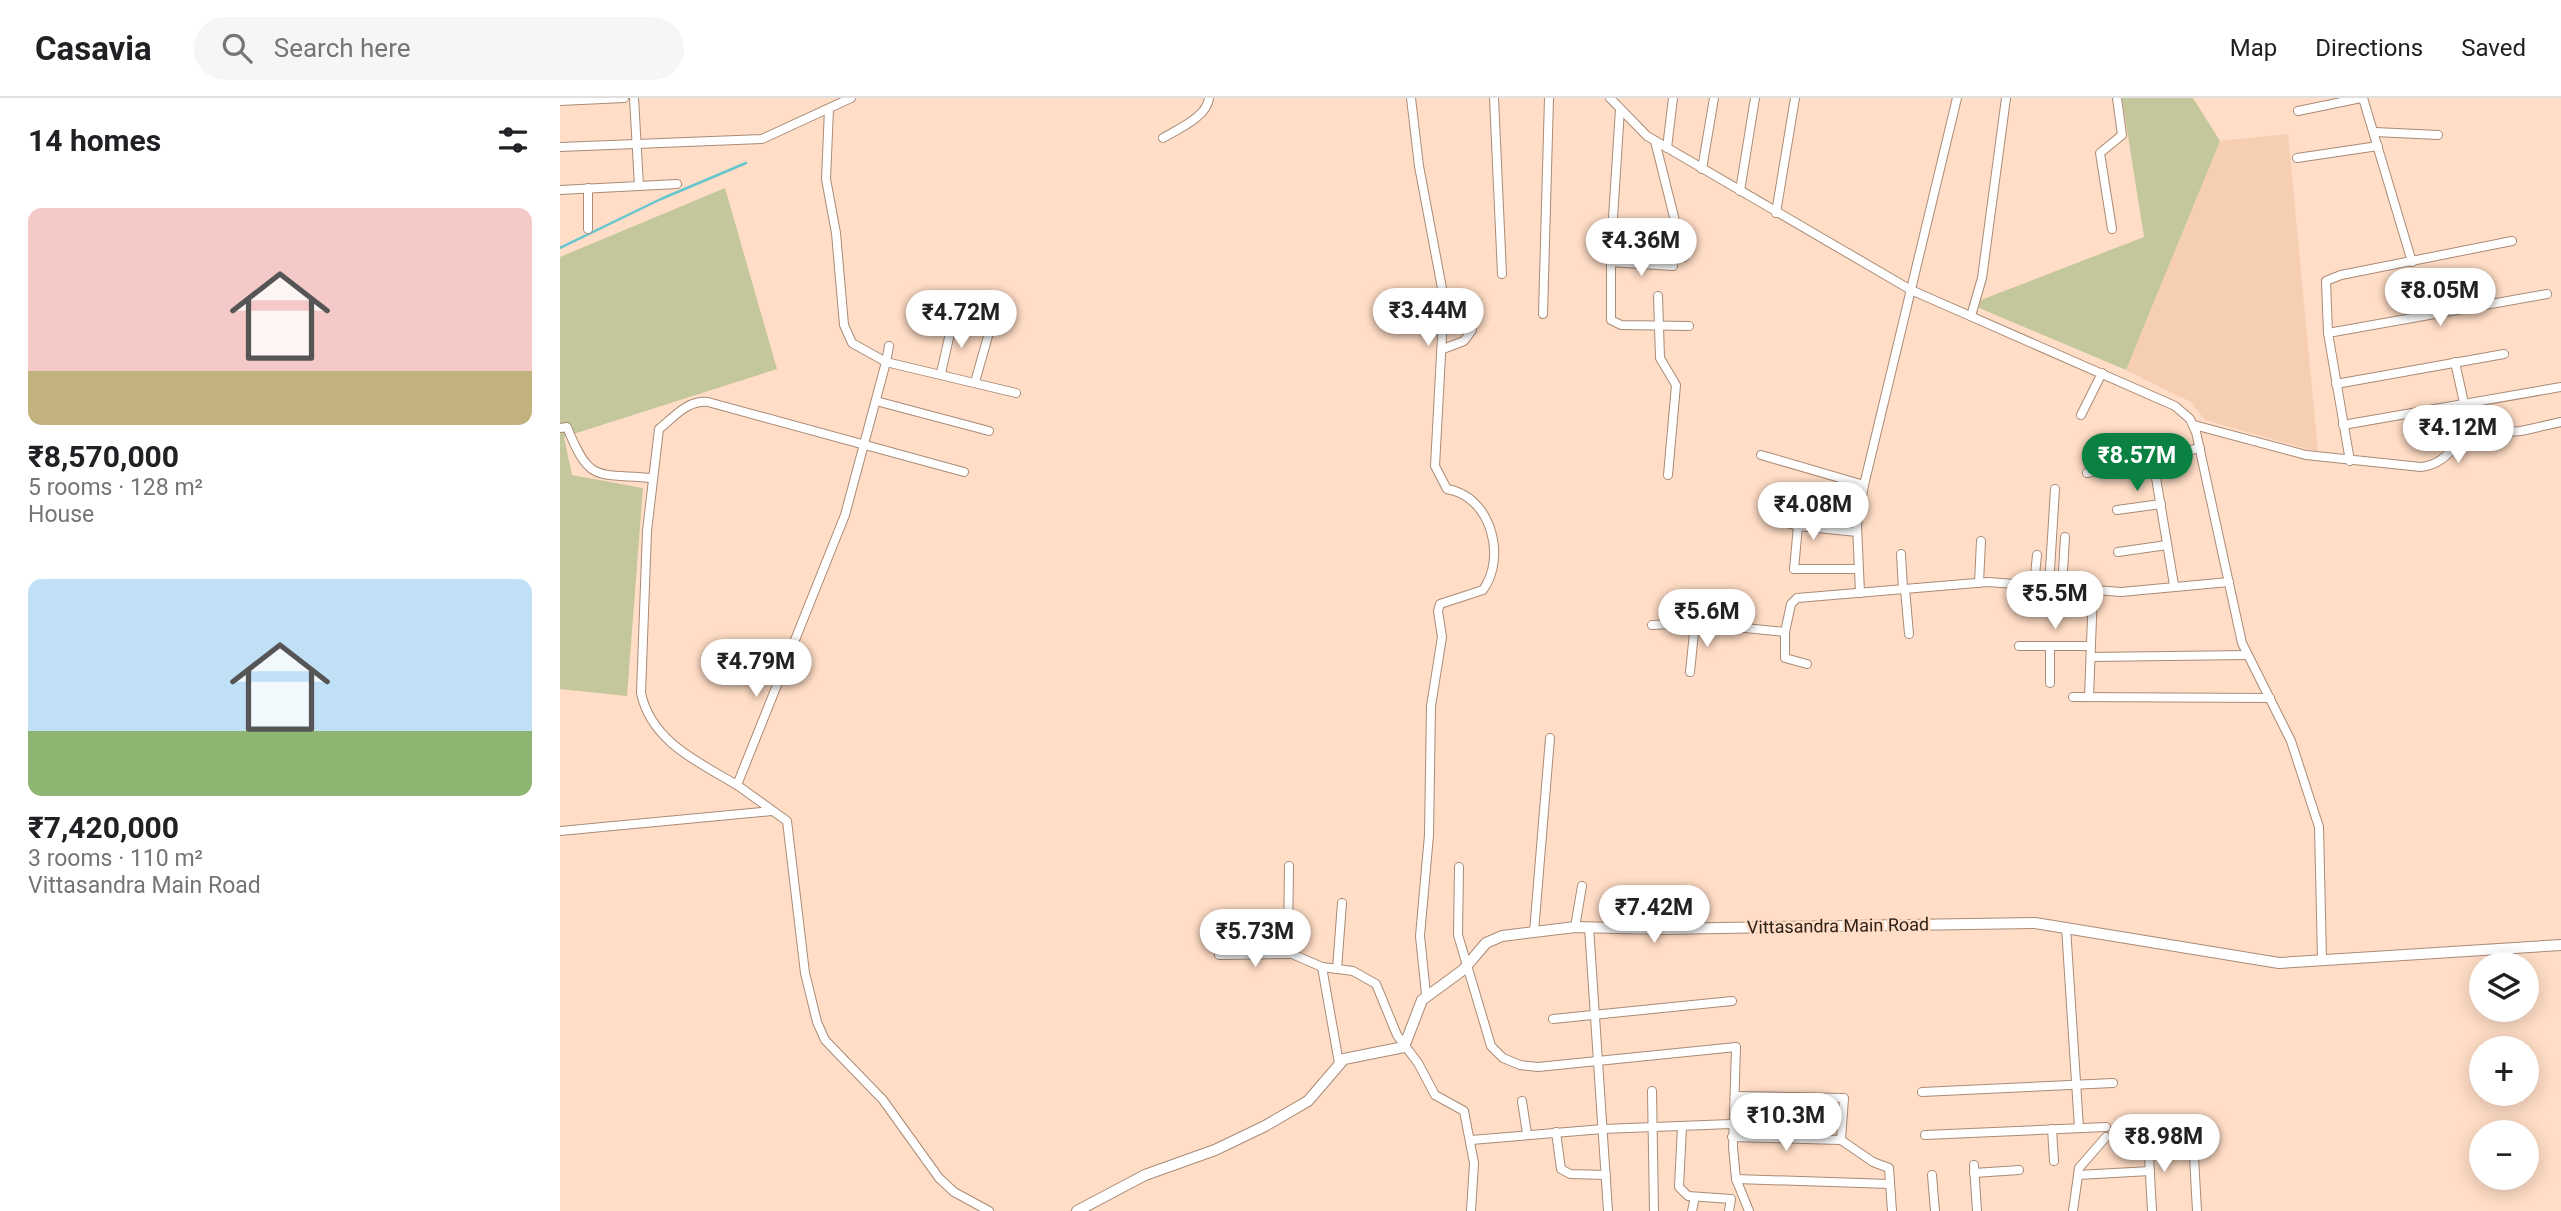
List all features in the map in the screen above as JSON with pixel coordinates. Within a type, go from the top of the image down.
[{"type":"street","points":[[560,101],[624,98]]},
{"type":"street","points":[[634,98],[639,186]]},
{"type":"street","points":[[560,147],[762,139],[851,98]]},
{"type":"street","points":[[1163,138],[1201,113],[1209,98]]},
{"type":"street","points":[[1411,98],[1419,166],[1444,298],[1443,349],[1433,450],[1435,467],[1447,489],[1469,497],[1488,520],[1493,572],[1483,590],[1440,604],[1438,611],[1442,637],[1431,706],[1429,835],[1420,936],[1426,994]]},
{"type":"street","points":[[1494,98],[1502,274]]},
{"type":"street","points":[[1544,314],[1549,98]]},
{"type":"street","points":[[1610,98],[1656,141],[1911,290],[2175,406],[2194,425],[2305,455],[2350,461],[2434,466],[2467,435],[2521,431],[2561,422]]},
{"type":"street","points":[[1667,148],[1673,98]]},
{"type":"street","points":[[1702,169],[1714,98]]},
{"type":"street","points":[[1740,191],[1755,98]]},
{"type":"street","points":[[1776,213],[1795,98]]},
{"type":"street","points":[[1860,593],[1857,531],[1864,485],[1957,98]]},
{"type":"street","points":[[1971,316],[1982,278],[2006,98]]},
{"type":"street","points":[[2112,229],[2100,153],[2122,135],[2117,98]]},
{"type":"street","points":[[2298,111],[2362,98],[2375,132],[2412,262]]},
{"type":"street","points":[[829,109],[825,138],[826,179],[836,233],[844,325],[852,343],[886,362],[1016,393]]},
{"type":"street","points":[[1620,109],[1611,262],[1611,320],[1621,325],[1689,326]]},
{"type":"street","points":[[2375,132],[2438,135]]},
{"type":"street","points":[[1656,141],[1684,257]]},
{"type":"street","points":[[2297,158],[2378,146]]},
{"type":"street","points":[[560,190],[677,184]]},
{"type":"street","points":[[588,188],[588,229]]},
{"type":"street","points":[[2350,461],[2328,333],[2326,281],[2341,275],[2512,241]]},
{"type":"street","points":[[1611,262],[1673,266]]},
{"type":"street","points":[[2328,333],[2547,294]]},
{"type":"street","points":[[1658,296],[1660,358],[1676,386],[1668,475]]},
{"type":"street","points":[[1443,349],[1464,341],[1472,330],[1465,314],[1444,298]]},
{"type":"street","points":[[941,373],[953,320]]},
{"type":"street","points":[[975,382],[992,322]]},
{"type":"street","points":[[737,785],[845,515],[889,346]]},
{"type":"street","points":[[2336,384],[2504,354]]},
{"type":"street","points":[[2455,362],[2464,404]]},
{"type":"street","points":[[2081,415],[2102,373]]},
{"type":"street","points":[[2343,425],[2561,387]]},
{"type":"street","points":[[964,472],[697,401],[686,406],[659,429],[652,478],[641,693],[645,710],[674,747],[737,785],[787,821],[805,973],[817,1022],[825,1040],[883,1100],[939,1178],[954,1192],[989,1211]]},
{"type":"street","points":[[876,401],[989,431]]},
{"type":"street","points":[[2194,425],[2247,655],[2295,751],[2319,827],[2322,959]]},
{"type":"street","points":[[560,428],[567,427],[581,461],[588,468],[599,473],[652,478]]},
{"type":"street","points":[[2087,473],[2200,448]]},
{"type":"street","points":[[1761,455],[1864,485]]},
{"type":"street","points":[[2154,460],[2174,585]]},
{"type":"street","points":[[2049,586],[2055,489]]},
{"type":"street","points":[[2117,510],[2161,504]]},
{"type":"street","points":[[1776,520],[1798,526],[1857,531]]},
{"type":"street","points":[[1798,526],[1794,569],[1858,569]]},
{"type":"street","points":[[2063,588],[2065,537]]},
{"type":"street","points":[[1979,583],[1981,541]]},
{"type":"street","points":[[2118,552],[2167,545]]},
{"type":"street","points":[[1901,554],[1909,634]]},
{"type":"street","points":[[2034,585],[2037,555]]},
{"type":"street","points":[[1807,664],[1785,658],[1785,632],[1791,604],[1797,598],[1979,583],[2121,592],[2229,582]]},
{"type":"street","points":[[2089,697],[2093,591]]},
{"type":"street","points":[[1652,625],[1695,623],[1785,632]]},
{"type":"street","points":[[1690,673],[1695,623]]},
{"type":"street","points":[[2018,646],[2091,646]]},
{"type":"street","points":[[2050,646],[2050,683]]},
{"type":"street","points":[[2091,657],[2247,655]]},
{"type":"street","points":[[2073,697],[2270,698]]},
{"type":"street","points":[[1534,932],[1550,738]]},
{"type":"street","points":[[560,831],[772,811]]},
{"type":"street","points":[[1289,866],[1288,943],[1292,954]]},
{"type":"street","points":[[1459,867],[1458,935],[1469,964],[1491,1046],[1503,1058],[1520,1065],[1538,1067],[1599,1063],[1734,1047],[1738,1054],[1732,1137],[1736,1179],[1749,1211]]},
{"type":"street","points":[[1575,927],[1582,886]]},
{"type":"street","points":[[1337,969],[1342,903]]},
{"type":"street","name":"Vittasandra Main Road","points":[[1404,1046],[1418,1006],[1426,994],[1469,964],[1491,940],[1575,927],[1661,929],[2035,923],[2279,963],[2561,945]]},
{"type":"street","points":[[1589,927],[1608,1211]]},
{"type":"street","points":[[2066,927],[2079,1128]]},
{"type":"street","points":[[1219,955],[1292,954],[1322,967],[1365,975],[1376,984],[1404,1046],[1418,1063],[1435,1095],[1457,1104],[1464,1111],[1474,1163],[1471,1211]]},
{"type":"street","points":[[1322,967],[1339,1063]]},
{"type":"street","points":[[1553,1019],[1732,1000]]},
{"type":"street","points":[[1077,1211],[1145,1175],[1254,1133],[1308,1101],[1339,1063],[1356,1055],[1404,1046]]},
{"type":"street","points":[[1922,1092],[2113,1083]]},
{"type":"street","points":[[1653,1091],[1651,1128],[1654,1211]]},
{"type":"street","points":[[1736,1096],[1844,1098],[1841,1140]]},
{"type":"street","points":[[1522,1101],[1527,1134]]},
{"type":"street","points":[[1471,1140],[1603,1129],[1731,1124]]},
{"type":"street","points":[[1925,1135],[2106,1126]]},
{"type":"street","points":[[1682,1127],[1679,1187],[1683,1193],[1695,1197],[1731,1199],[1730,1211]]},
{"type":"street","points":[[2052,1129],[2054,1161]]},
{"type":"street","points":[[1556,1132],[1561,1169],[1570,1174],[1606,1175]]},
{"type":"street","points":[[1732,1137],[1841,1140],[1873,1162],[1887,1166],[1892,1211]]},
{"type":"street","points":[[2073,1211],[2080,1168],[2106,1137]]},
{"type":"street","points":[[2148,1139],[2152,1211]]},
{"type":"street","points":[[2193,1139],[2197,1211]]},
{"type":"street","points":[[1977,1211],[1974,1169],[2019,1170]]},
{"type":"street","points":[[2078,1175],[2150,1171]]},
{"type":"street","points":[[1932,1175],[1934,1211]]},
{"type":"street","points":[[1736,1179],[1890,1184]]},
{"type":"street","points":[[1692,1211],[1695,1197]]},
{"type":"shaded area","points":[[2288,134],[2318,452],[2205,420],[2191,402],[2126,370],[2220,141]]},
{"type":"green space","points":[[2122,98],[2193,98],[2220,141],[2126,370],[1979,308],[1981,300],[2144,237]]},
{"type":"green space","points":[[725,188],[777,369],[564,437],[572,475],[643,488],[627,696],[560,689],[560,257]]},
{"type":"waterway","points":[[560,248],[661,199],[746,163]]}]
